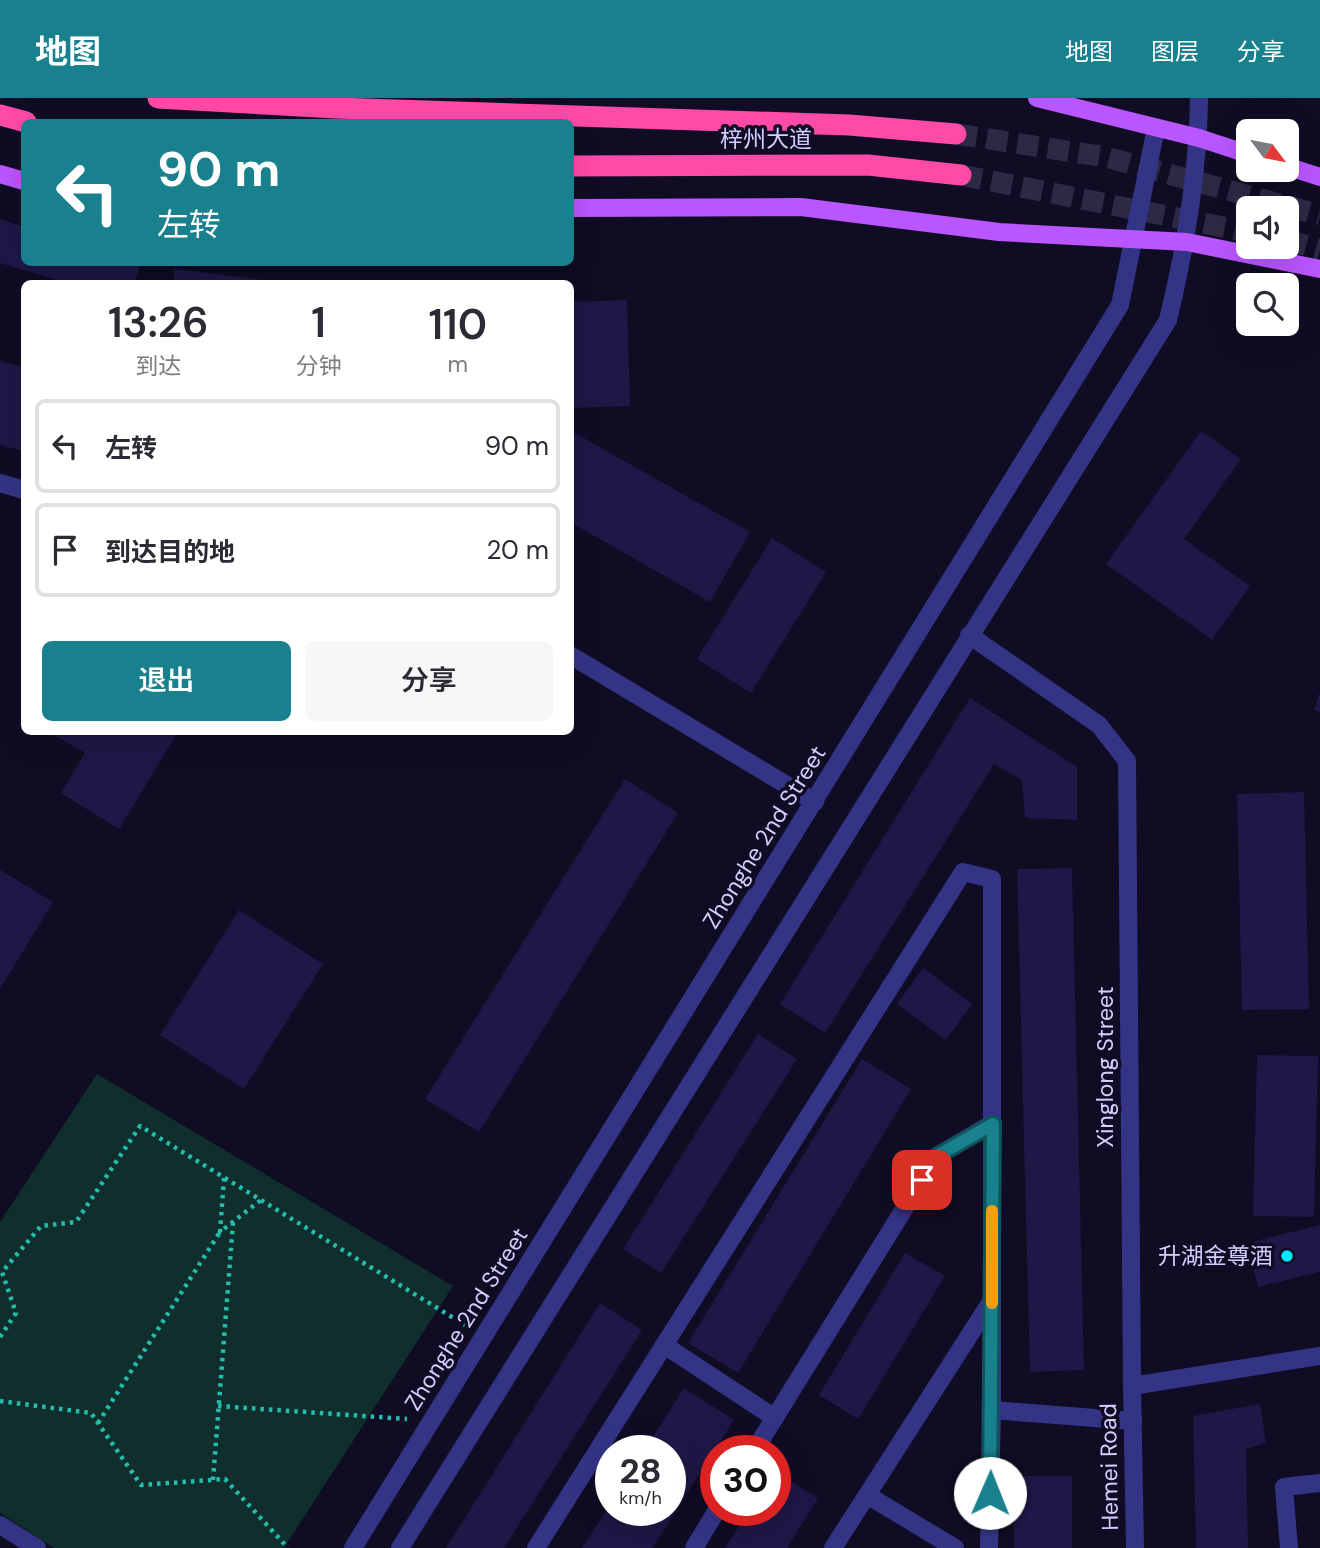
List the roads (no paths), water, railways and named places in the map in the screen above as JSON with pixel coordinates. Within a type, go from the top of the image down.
[{"type":"highway","name":"梓州大道","points":[[158,98],[335,108],[849,125],[956,134]]},
{"type":"highway","points":[[0,115],[21,121]]},
{"type":"highway","name":"梓州大道","points":[[574,166],[868,165],[961,175]]},
{"type":"main road","points":[[1037,98],[1199,138],[1236,150]]},
{"type":"main road","points":[[1299,170],[1320,177]]},
{"type":"main road","points":[[0,174],[21,180]]},
{"type":"main road","points":[[574,208],[801,206],[999,232],[1187,242],[1320,269]]},
{"type":"street","points":[[400,1548],[1168,320],[1187,242],[1199,138],[1199,98]]},
{"type":"street","name":"Zhonghe 2nd Street","points":[[353,1548],[1120,305],[1156,128]]},
{"type":"street","points":[[0,483],[21,489]]},
{"type":"street","name":"Xinglong Street","points":[[969,635],[1099,725],[1127,761],[1132,1385]]},
{"type":"street","points":[[574,657],[815,802]]},
{"type":"street","points":[[536,1548],[963,872],[992,879],[992,1410],[989,1548]]},
{"type":"street","points":[[764,1435],[937,1156],[993,1124]]},
{"type":"street","points":[[833,1548],[992,1300]]},
{"type":"street","points":[[664,1345],[775,1418]]},
{"type":"street","points":[[1132,1385],[1320,1356]]},
{"type":"street","name":"Hemei Road","points":[[1132,1385],[1135,1548]]},
{"type":"street","points":[[992,1410],[1133,1421]]},
{"type":"street","points":[[1289,1548],[1284,1487],[1320,1483]]},
{"type":"street","points":[[867,1494],[956,1548]]},
{"type":"street","points":[[0,1525],[37,1548]]},
{"type":"street","points":[[694,1548],[707,1526]]},
{"type":"tunnel","points":[[956,134],[1106,157],[1320,215]]},
{"type":"tunnel","points":[[961,175],[1236,230]]},
{"type":"tunnel","points":[[1299,243],[1320,249]]},
{"type":"place","name":"升湖金尊酒","points":[[1287,1256]]}]
